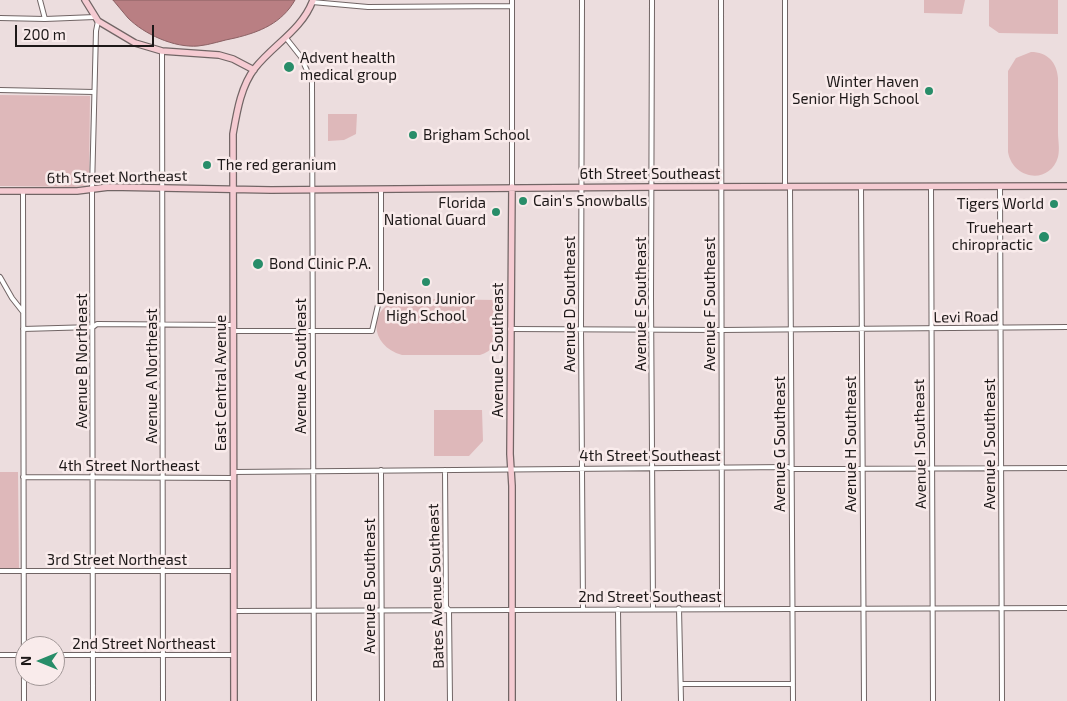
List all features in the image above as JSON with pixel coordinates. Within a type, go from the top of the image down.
[{"type":"street","points":[[40,0],[45,19]]},
{"type":"street","points":[[85,0],[97,19],[127,40],[162,51],[219,55],[254,70]]},
{"type":"street","name":"Avenue C Southeast","points":[[512,0],[510,329],[512,701]]},
{"type":"street","name":"Avenue D Southeast","points":[[582,0],[580,329],[583,609]]},
{"type":"street","name":"Avenue E Southeast","points":[[652,0],[651,330],[653,608]]},
{"type":"street","name":"Avenue F Southeast","points":[[721,0],[722,608]]},
{"type":"street","name":"Avenue G Southeast","points":[[785,0],[792,469],[793,701]]},
{"type":"street","points":[[312,1],[368,7],[512,6]]},
{"type":"street","name":"East Central Avenue","points":[[234,701],[234,134],[237,111],[243,90],[254,70],[303,20],[312,1]]},
{"type":"street","points":[[0,18],[97,19]]},
{"type":"street","name":"Avenue B Northeast","points":[[94,701],[92,189],[97,19]]},
{"type":"street","name":"Avenue A Southeast","points":[[286,38],[301,57],[312,82],[314,701]]},
{"type":"street","name":"Avenue A Northeast","points":[[162,51],[163,701]]},
{"type":"street","points":[[0,90],[94,92]]},
{"type":"street","name":"6th Street Southeast","points":[[234,190],[652,186],[1067,186]]},
{"type":"street","name":"Avenue J Southeast","points":[[1000,186],[1002,701]]},
{"type":"street","name":"6th Street Northeast","points":[[0,191],[76,191],[109,187],[234,190]]},
{"type":"street","name":"Avenue H Southeast","points":[[861,187],[864,329],[862,468],[864,701]]},
{"type":"street","name":"Avenue I Southeast","points":[[930,187],[933,701]]},
{"type":"street","points":[[23,328],[93,328],[97,324],[313,331],[372,331],[381,292],[381,189]]},
{"type":"street","points":[[23,191],[24,636]]},
{"type":"street","points":[[0,276],[12,298],[23,312]]},
{"type":"street","name":"Levi Road","points":[[510,329],[790,330],[1067,327]]},
{"type":"street","name":"4th Street Southeast","points":[[234,475],[312,471],[652,467],[788,467],[792,469],[1067,468]]},
{"type":"street","name":"Avenue B Southeast","points":[[381,470],[382,701]]},
{"type":"street","name":"Bates Avenue Southeast","points":[[445,470],[446,607],[450,610],[450,701]]},
{"type":"street","name":"4th Street Northeast","points":[[24,477],[163,478],[234,475]]},
{"type":"street","name":"3rd Street Northeast","points":[[0,571],[234,571]]},
{"type":"street","points":[[679,608],[681,701]]},
{"type":"street","name":"2nd Street Southeast","points":[[234,611],[1067,608]]},
{"type":"street","points":[[618,609],[619,701]]},
{"type":"street","points":[[0,655],[15,655]]},
{"type":"street","name":"2nd Street Northeast","points":[[65,655],[234,655]]},
{"type":"street","points":[[681,684],[793,684]]},
{"type":"street","points":[[24,686],[24,701]]},
{"type":"shaded area","points":[[113,0],[295,0],[284,15],[262,29],[244,36],[212,44],[189,46],[160,39],[142,29],[128,18]]},
{"type":"shaded area","points":[[924,0],[965,0],[962,14],[924,13]]},
{"type":"shaded area","points":[[989,0],[1058,0],[1058,34],[999,33],[989,26]]},
{"type":"shaded area","points":[[1031,52],[1037,52],[1046,56],[1056,67],[1058,78],[1059,148],[1054,166],[1048,172],[1032,176],[1017,169],[1011,161],[1008,152],[1008,71],[1016,58]]},
{"type":"shaded area","points":[[0,95],[90,96],[89,185],[74,187],[0,186]]},
{"type":"shaded area","points":[[328,114],[357,114],[356,134],[344,140],[328,141]]},
{"type":"shaded area","points":[[401,299],[500,300],[500,306],[492,307],[500,320],[501,334],[494,347],[480,355],[402,355],[383,344],[376,327],[382,310],[390,303]]},
{"type":"shaded area","points":[[434,410],[482,410],[483,441],[469,456],[434,456]]},
{"type":"shaded area","points":[[0,472],[18,472],[19,568],[0,568]]},
{"type":"place","name":"Advent health medical group","points":[[289,67]]},
{"type":"place","name":"Winter Haven Senior High School","points":[[929,91]]},
{"type":"place","name":"Brigham School","points":[[413,135]]},
{"type":"place","name":"The red geranium","points":[[207,165]]},
{"type":"place","name":"Cain's Snowballs","points":[[523,201]]},
{"type":"place","name":"Tigers World","points":[[1054,204]]},
{"type":"place","name":"Florida National Guard","points":[[496,212]]},
{"type":"place","name":"Trueheart chiropractic","points":[[1044,237]]},
{"type":"place","name":"Bond Clinic P.A.","points":[[258,264]]},
{"type":"place","name":"Denison Junior High School","points":[[426,282]]}]
